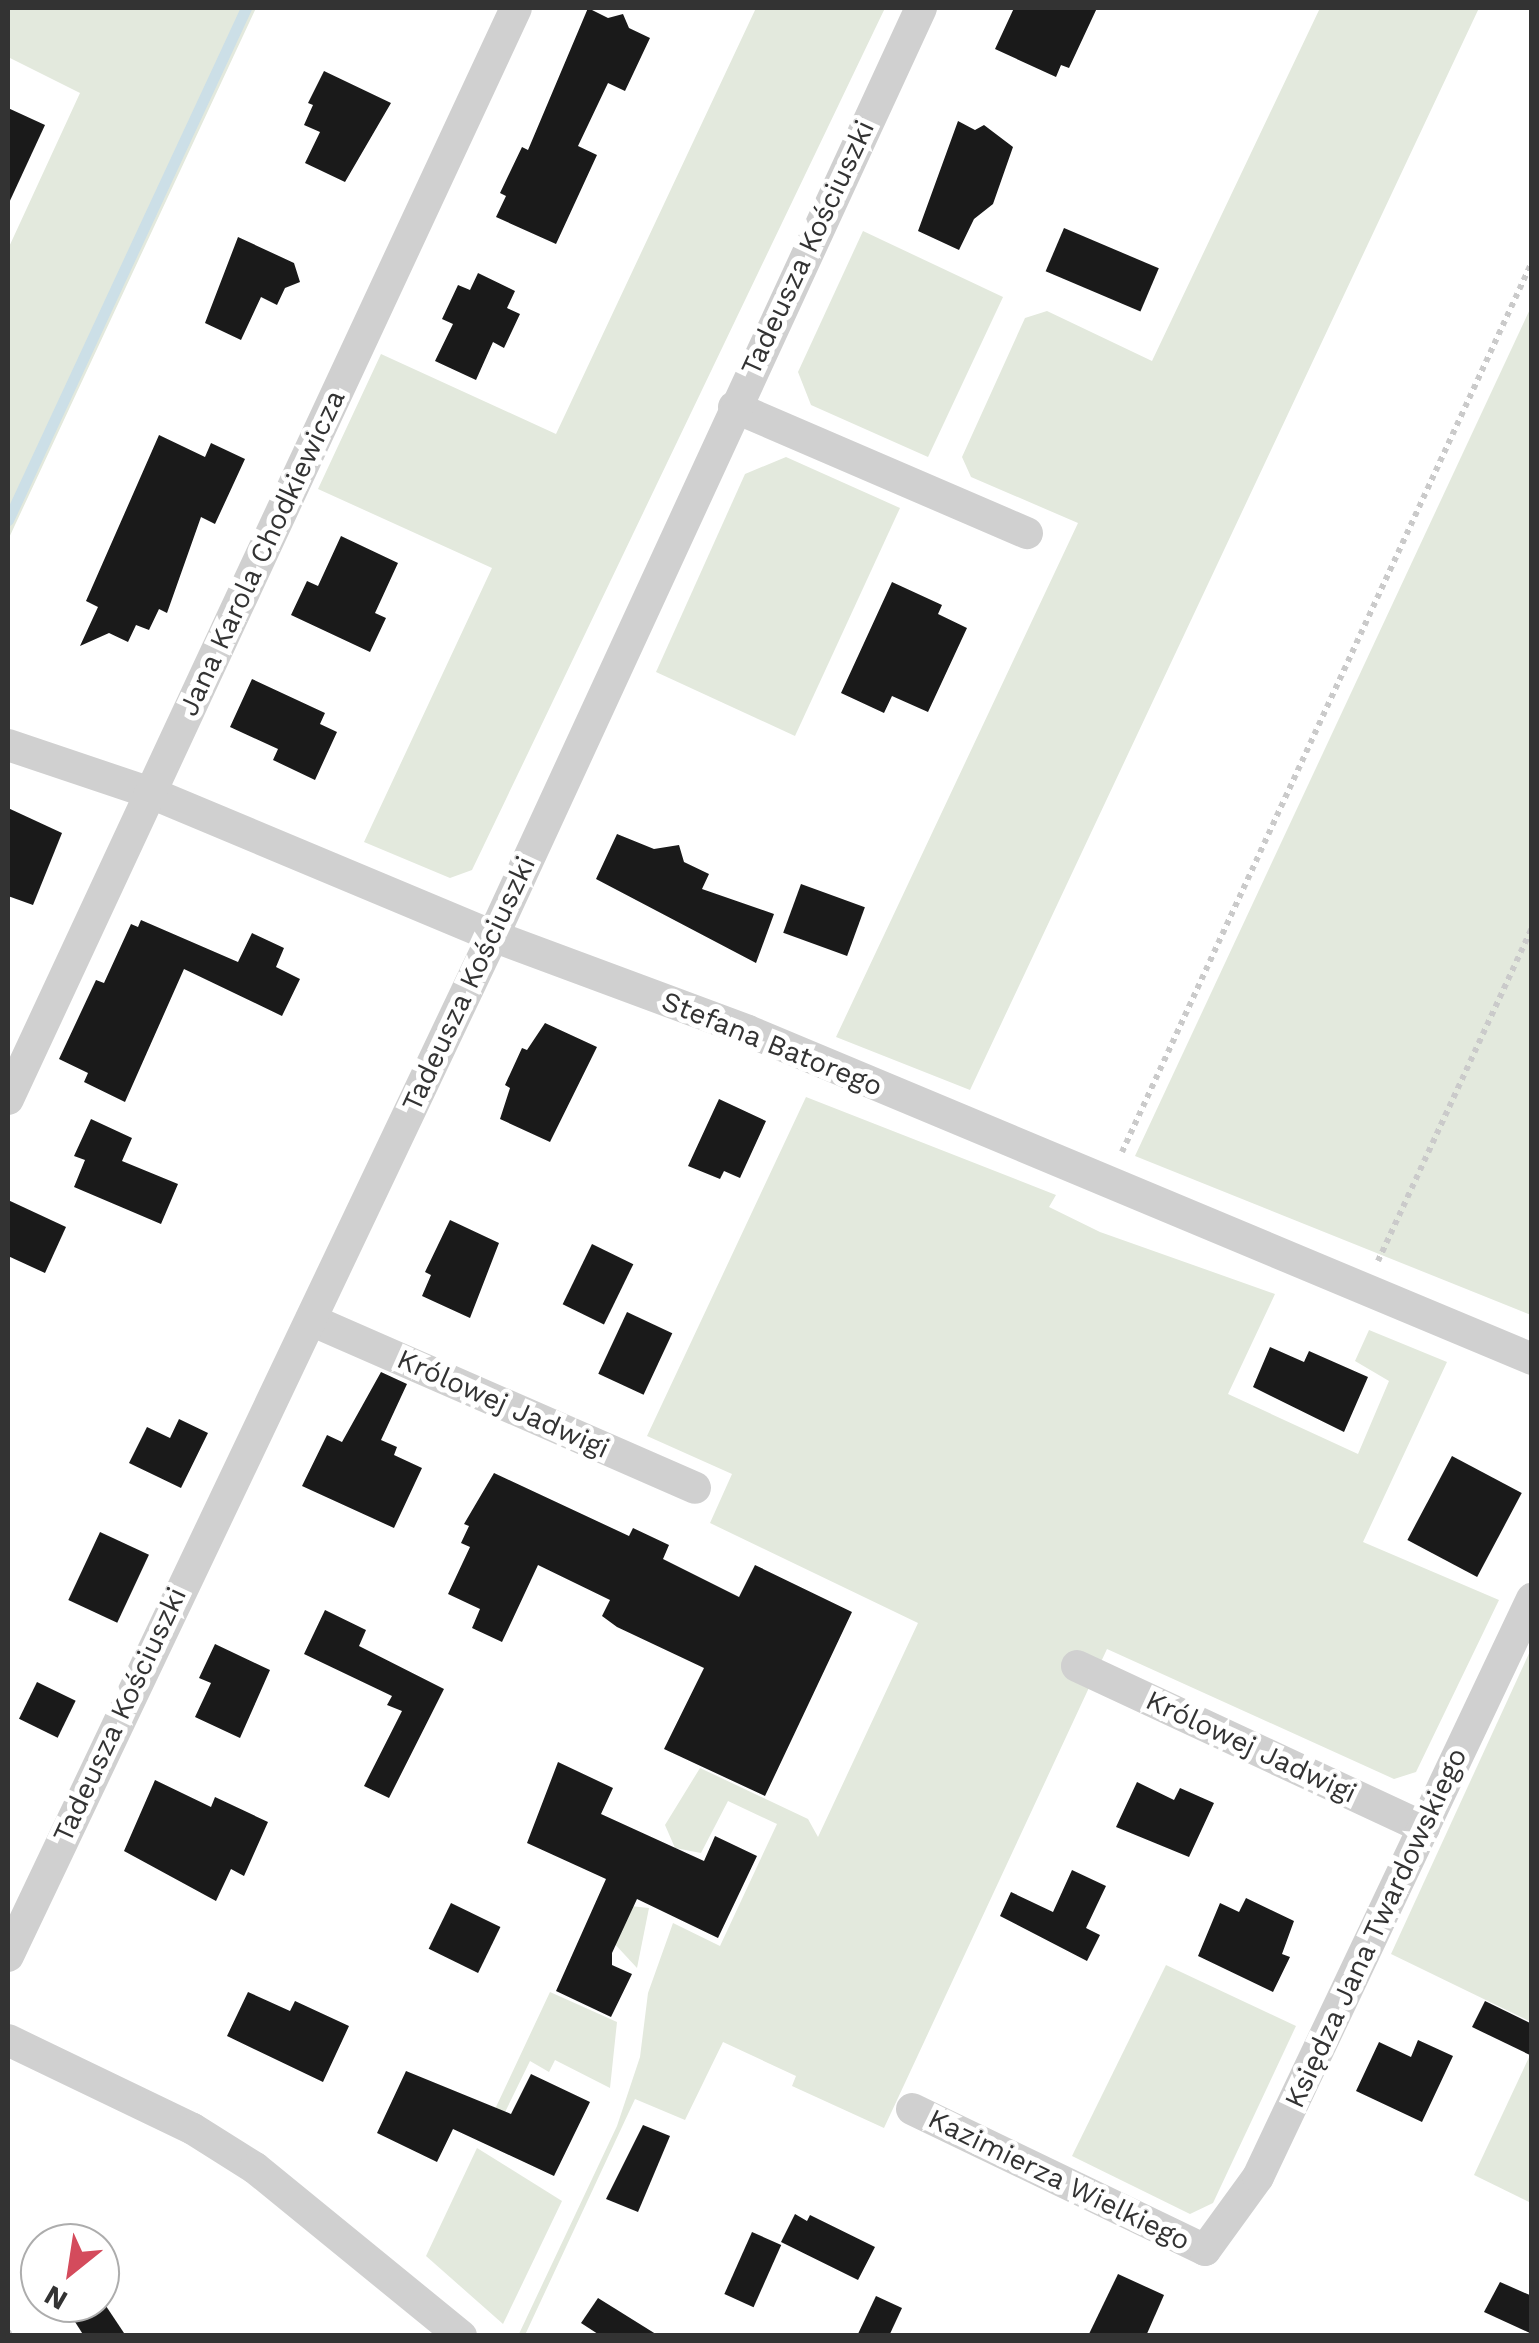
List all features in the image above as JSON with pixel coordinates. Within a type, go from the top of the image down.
[{"type":"street","name":"Jana Karola Chodkiewicza","points":[[8,1099],[516,8]]},
{"type":"street","name":"Tadeusza Kościuszki","points":[[8,1956],[493,936],[734,407],[922,8]]},
{"type":"street","points":[[734,407],[1027,532]]},
{"type":"street","name":"Stefana Batorego","points":[[8,745],[150,793],[493,936],[748,1031],[1107,1185],[1532,1359]]},
{"type":"street","name":"Królowej Jadwigi","points":[[311,1320],[695,1488]]},
{"type":"street","name":"Księdza Jana Twardowskiego","points":[[1206,2250],[1258,2177],[1532,1598]]},
{"type":"street","name":"Królowej Jadwigi","points":[[1078,1666],[1424,1828]]},
{"type":"street","points":[[8,2040],[193,2129],[254,2168],[461,2336]]},
{"type":"street","name":"Kazimierza Wielkiego","points":[[912,2110],[1206,2250]]},
{"type":"path","points":[[1107,1185],[1532,262]]},
{"type":"path","points":[[1365,1290],[1532,928]]},
{"type":"shaded area","points":[[8,8],[256,8],[8,540],[8,249],[80,93],[8,57]]},
{"type":"shaded area","points":[[756,8],[885,8],[472,870],[450,878],[364,842],[492,568],[318,489],[381,354],[556,434]]},
{"type":"shaded area","points":[[1320,8],[1479,8],[970,1090],[836,1037],[1078,523],[971,477],[962,457],[1025,318],[1047,311],[1152,361]]},
{"type":"shaded area","points":[[863,231],[1003,297],[928,457],[811,405],[798,372]]},
{"type":"shaded area","points":[[1531,307],[1531,1315],[1135,1156]]},
{"type":"shaded area","points":[[786,457],[900,508],[795,736],[656,672],[745,474]]},
{"type":"shaded area","points":[[806,1097],[1056,1195],[1049,1207],[1100,1232],[1275,1294],[1228,1394],[1358,1454],[1389,1381],[1355,1361],[1369,1330],[1447,1362],[1363,1542],[1499,1600],[1416,1772],[1394,1779],[1107,1649],[884,2128],[792,2086],[796,2076],[723,2042],[685,2120],[635,2099],[525,2335],[518,2336],[617,2126],[640,2057],[648,1993],[673,1923],[720,1946],[777,1824],[728,1801],[701,1853],[675,1848],[665,1825],[700,1768],[808,1819],[818,1837],[918,1623],[710,1523],[732,1474],[647,1436]]},
{"type":"shaded area","points":[[1531,1649],[1531,2022],[1391,1954]]},
{"type":"shaded area","points":[[630,1906],[649,1908],[637,1968],[612,1941]]},
{"type":"shaded area","points":[[1166,1965],[1296,2026],[1213,2203],[1190,2214],[1072,2156]]},
{"type":"shaded area","points":[[550,1992],[617,2022],[610,2088],[555,2060],[549,2072],[530,2061],[489,2145],[480,2141]]},
{"type":"shaded area","points":[[1531,2053],[1531,2203],[1474,2175]]},
{"type":"shaded area","points":[[477,2148],[562,2201],[503,2324],[426,2256]]},
{"type":"building","points":[[588,8],[608,18],[623,14],[629,28],[650,38],[625,91],[608,83],[578,146],[597,155],[556,244],[496,217],[506,196],[500,193],[522,147],[528,150]]},
{"type":"building","points":[[1014,8],[1097,8],[1069,68],[1061,65],[1056,77],[995,49]]},
{"type":"building","points":[[324,71],[391,103],[345,182],[305,163],[320,132],[304,125],[313,105],[308,103]]},
{"type":"building","points":[[8,108],[45,125],[8,205]]},
{"type":"building","points":[[958,121],[975,130],[984,125],[1013,147],[993,204],[974,219],[959,250],[918,231]]},
{"type":"building","points":[[1064,228],[1159,268],[1140,312],[1046,271]]},
{"type":"building","points":[[238,237],[294,263],[300,282],[285,288],[277,305],[261,297],[241,340],[205,323]]},
{"type":"building","points":[[478,273],[515,291],[507,308],[520,314],[504,348],[493,342],[476,380],[435,361],[453,324],[442,319],[458,285],[470,290]]},
{"type":"building","points":[[159,435],[205,457],[211,443],[245,459],[215,524],[201,517],[167,613],[159,609],[149,630],[136,625],[128,642],[109,633],[80,646],[98,607],[86,601]]},
{"type":"building","points":[[341,536],[398,563],[375,613],[386,618],[370,652],[291,615],[307,581],[318,586]]},
{"type":"building","points":[[892,582],[942,605],[938,614],[967,628],[928,712],[892,696],[884,713],[841,693]]},
{"type":"building","points":[[252,679],[325,713],[320,724],[337,732],[315,780],[273,760],[278,749],[230,727]]},
{"type":"building","points":[[8,808],[62,833],[33,905],[8,896]]},
{"type":"building","points":[[617,834],[654,849],[679,845],[684,862],[709,874],[702,889],[774,914],[756,963],[596,879]]},
{"type":"building","points":[[801,884],[865,907],[847,956],[783,933]]},
{"type":"building","points":[[141,920],[238,962],[252,933],[284,948],[276,967],[300,979],[282,1016],[184,969],[125,1102],[84,1082],[88,1073],[59,1059],[96,980],[104,983],[131,924],[138,927]]},
{"type":"building","points":[[545,1023],[597,1047],[550,1142],[500,1119],[510,1088],[505,1085],[522,1048],[527,1050]]},
{"type":"building","points":[[719,1099],[766,1121],[740,1178],[724,1171],[720,1179],[688,1166]]},
{"type":"building","points":[[91,1119],[132,1138],[122,1161],[178,1184],[161,1224],[74,1187],[85,1160],[74,1156]]},
{"type":"building","points":[[8,1200],[66,1227],[45,1273],[8,1256]]},
{"type":"building","points":[[450,1220],[499,1243],[470,1318],[422,1296],[431,1275],[425,1272]]},
{"type":"building","points":[[592,1244],[633,1264],[604,1324],[563,1304]]},
{"type":"building","points":[[627,1312],[672,1333],[644,1395],[598,1374]]},
{"type":"building","points":[[1270,1347],[1304,1362],[1309,1351],[1368,1377],[1344,1432],[1253,1387]]},
{"type":"building","points":[[381,1372],[407,1384],[381,1440],[397,1447],[394,1455],[422,1468],[394,1528],[302,1486],[327,1435],[342,1442]]},
{"type":"building","points":[[179,1419],[208,1433],[181,1488],[129,1463],[147,1427],[170,1438]]},
{"type":"building","points":[[1452,1456],[1522,1493],[1477,1577],[1407,1540]]},
{"type":"building","points":[[494,1473],[629,1536],[633,1528],[669,1545],[663,1559],[739,1597],[755,1565],[852,1612],[765,1796],[664,1749],[704,1668],[617,1627],[602,1616],[610,1600],[538,1565],[502,1642],[472,1628],[480,1609],[448,1594],[470,1547],[461,1543],[469,1526],[464,1524]]},
{"type":"building","points":[[100,1532],[149,1555],[117,1623],[68,1600]]},
{"type":"building","points":[[325,1610],[366,1630],[359,1646],[444,1689],[389,1798],[364,1786],[402,1711],[387,1705],[392,1696],[304,1654]]},
{"type":"building","points":[[215,1644],[270,1670],[240,1738],[195,1717],[211,1683],[199,1678]]},
{"type":"building","points":[[37,1682],[76,1701],[58,1738],[19,1719]]},
{"type":"building","points":[[558,1762],[613,1788],[601,1814],[704,1861],[715,1836],[757,1856],[718,1938],[637,1899],[612,1953],[612,1965],[632,1974],[611,2017],[556,1991],[606,1879],[527,1843]]},
{"type":"building","points":[[155,1780],[211,1807],[215,1797],[268,1822],[244,1876],[231,1869],[216,1901],[124,1851]]},
{"type":"building","points":[[1137,1782],[1174,1800],[1180,1788],[1214,1803],[1189,1857],[1116,1827]]},
{"type":"building","points":[[1072,1870],[1106,1886],[1086,1928],[1100,1935],[1087,1961],[1000,1916],[1011,1892],[1053,1912]]},
{"type":"building","points":[[1246,1898],[1294,1921],[1282,1954],[1290,1957],[1273,1992],[1198,1956],[1220,1903],[1239,1912]]},
{"type":"building","points":[[451,1903],[500,1927],[478,1973],[429,1949]]},
{"type":"building","points":[[248,1992],[290,2011],[295,2001],[349,2026],[323,2082],[227,2036]]},
{"type":"building","points":[[1485,2001],[1532,2024],[1532,2056],[1472,2027]]},
{"type":"building","points":[[1418,2040],[1453,2056],[1422,2122],[1356,2091],[1379,2042],[1411,2057]]},
{"type":"building","points":[[406,2071],[511,2114],[531,2074],[590,2102],[554,2176],[453,2129],[437,2162],[377,2133]]},
{"type":"building","points":[[643,2125],[670,2136],[638,2212],[606,2199]]},
{"type":"building","points":[[795,2214],[807,2221],[810,2215],[875,2247],[858,2280],[781,2242]]},
{"type":"building","points":[[752,2232],[781,2245],[754,2307],[724,2294]]},
{"type":"building","points":[[1118,2274],[1164,2295],[1146,2336],[1088,2336]]},
{"type":"building","points":[[1500,2282],[1532,2296],[1532,2334],[1484,2312]]},
{"type":"building","points":[[876,2296],[902,2308],[889,2336],[857,2336]]},
{"type":"building","points":[[598,2298],[659,2336],[601,2336],[581,2323]]},
{"type":"building","points":[[76,2323],[117,2323],[126,2336],[84,2336]]},
{"type":"waterway","points":[[8,520],[246,8]]}]
